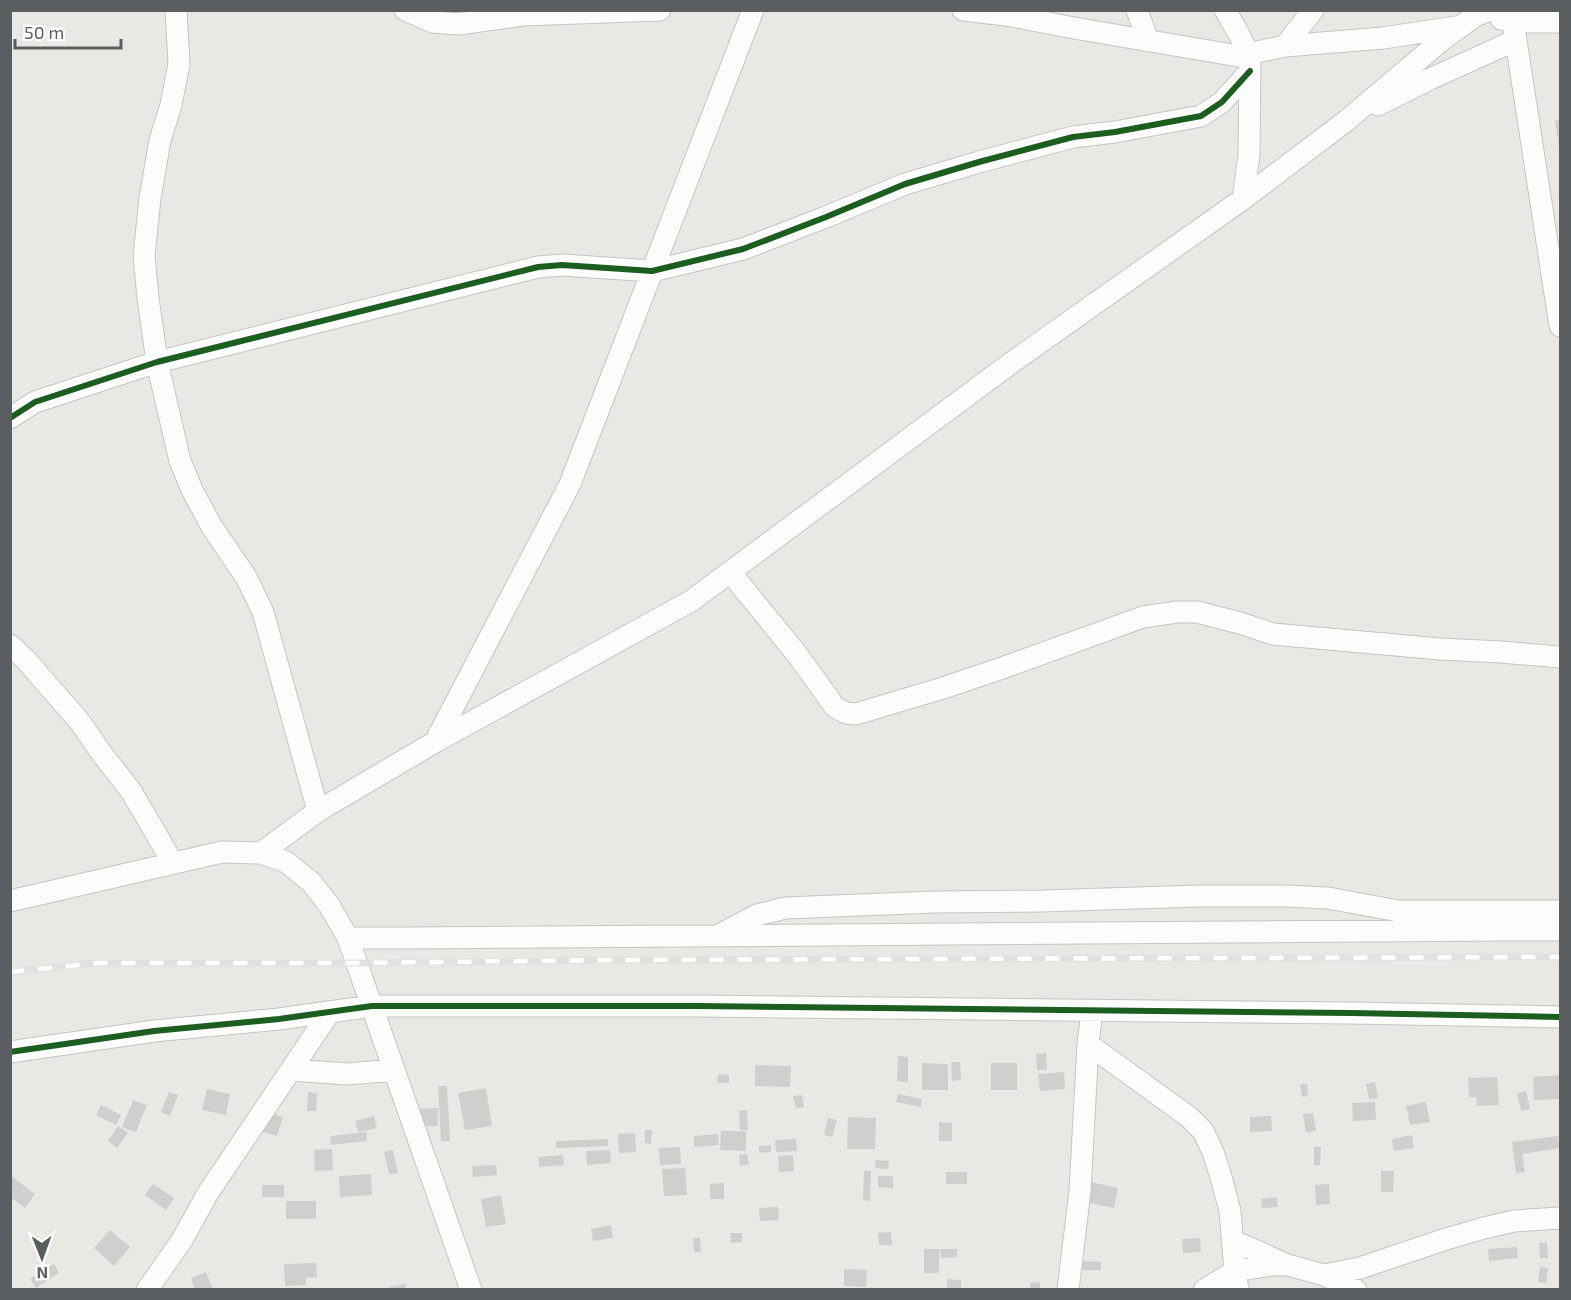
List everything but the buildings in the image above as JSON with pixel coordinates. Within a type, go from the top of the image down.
[{"type":"street","points":[[176,10],[179,64],[171,105],[160,140],[150,198],[144,256],[157,362],[180,461],[193,492],[212,527],[246,577],[263,612],[318,811]]},
{"type":"street","points":[[405,10],[434,22],[458,24],[522,15],[660,10]]},
{"type":"street","points":[[435,742],[570,484],[753,10]]},
{"type":"street","points":[[963,10],[1006,15],[1249,61],[1285,46],[1383,38],[1471,16],[1514,30]]},
{"type":"street","points":[[1137,10],[1148,41]]},
{"type":"street","points":[[1225,10],[1249,61],[1249,155],[1243,199]]},
{"type":"street","points":[[1285,46],[1313,10]]},
{"type":"street","points":[[261,853],[318,811],[435,742],[691,601],[1011,363],[1243,199],[1346,121],[1471,16]]},
{"type":"street","points":[[1346,121],[1430,79],[1514,30],[1560,22]]},
{"type":"street","points":[[1514,30],[1560,326]]},
{"type":"street","points":[[10,406],[35,402],[157,362],[538,267],[562,265],[652,271],[743,249],[905,184],[979,162],[1073,137],[1115,132],[1201,116],[1222,102],[1249,61]]},
{"type":"street","points":[[10,418],[35,402]]},
{"type":"street","points":[[730,572],[796,653],[835,707],[846,713],[856,714],[943,688],[1065,647],[1143,617],[1177,612],[1197,612],[1273,634],[1440,650],[1560,657]]},
{"type":"street","points":[[10,645],[80,722],[131,790],[174,863]]},
{"type":"street","points":[[10,901],[222,852],[261,853],[286,862],[311,882],[329,905],[348,938],[471,1290]]},
{"type":"street","points":[[716,937],[757,915],[785,908],[935,902],[1286,896],[1328,898],[1398,911],[1560,912]]},
{"type":"street","points":[[348,938],[1560,930]]},
{"type":"street","points":[[10,1052],[154,1030],[279,1019],[372,1006],[686,1006],[1560,1017]]},
{"type":"street","points":[[1068,1290],[1080,1191],[1092,1011]]},
{"type":"street","points":[[147,1290],[182,1240],[208,1193],[330,1012]]},
{"type":"street","points":[[1088,1044],[1188,1117],[1203,1131],[1213,1152],[1230,1211],[1237,1280]]},
{"type":"street","points":[[291,1070],[348,1074],[394,1070]]},
{"type":"street","points":[[1324,1275],[1360,1268],[1484,1228],[1514,1221],[1560,1218]]},
{"type":"street","points":[[1232,1240],[1288,1265],[1324,1275],[1356,1290]]},
{"type":"street","points":[[1204,1290],[1237,1280],[1271,1265],[1288,1265]]},
{"type":"railway","points":[[10,972],[97,963],[1560,957]]},
{"type":"cycle path","points":[[10,418],[35,402],[157,362],[538,267],[562,265],[652,271],[743,249],[905,184],[979,162],[1073,137],[1115,132],[1201,116],[1222,102],[1250,71]]},
{"type":"cycle path","points":[[10,1052],[154,1031],[279,1019],[372,1006],[697,1006],[1560,1017]]}]
